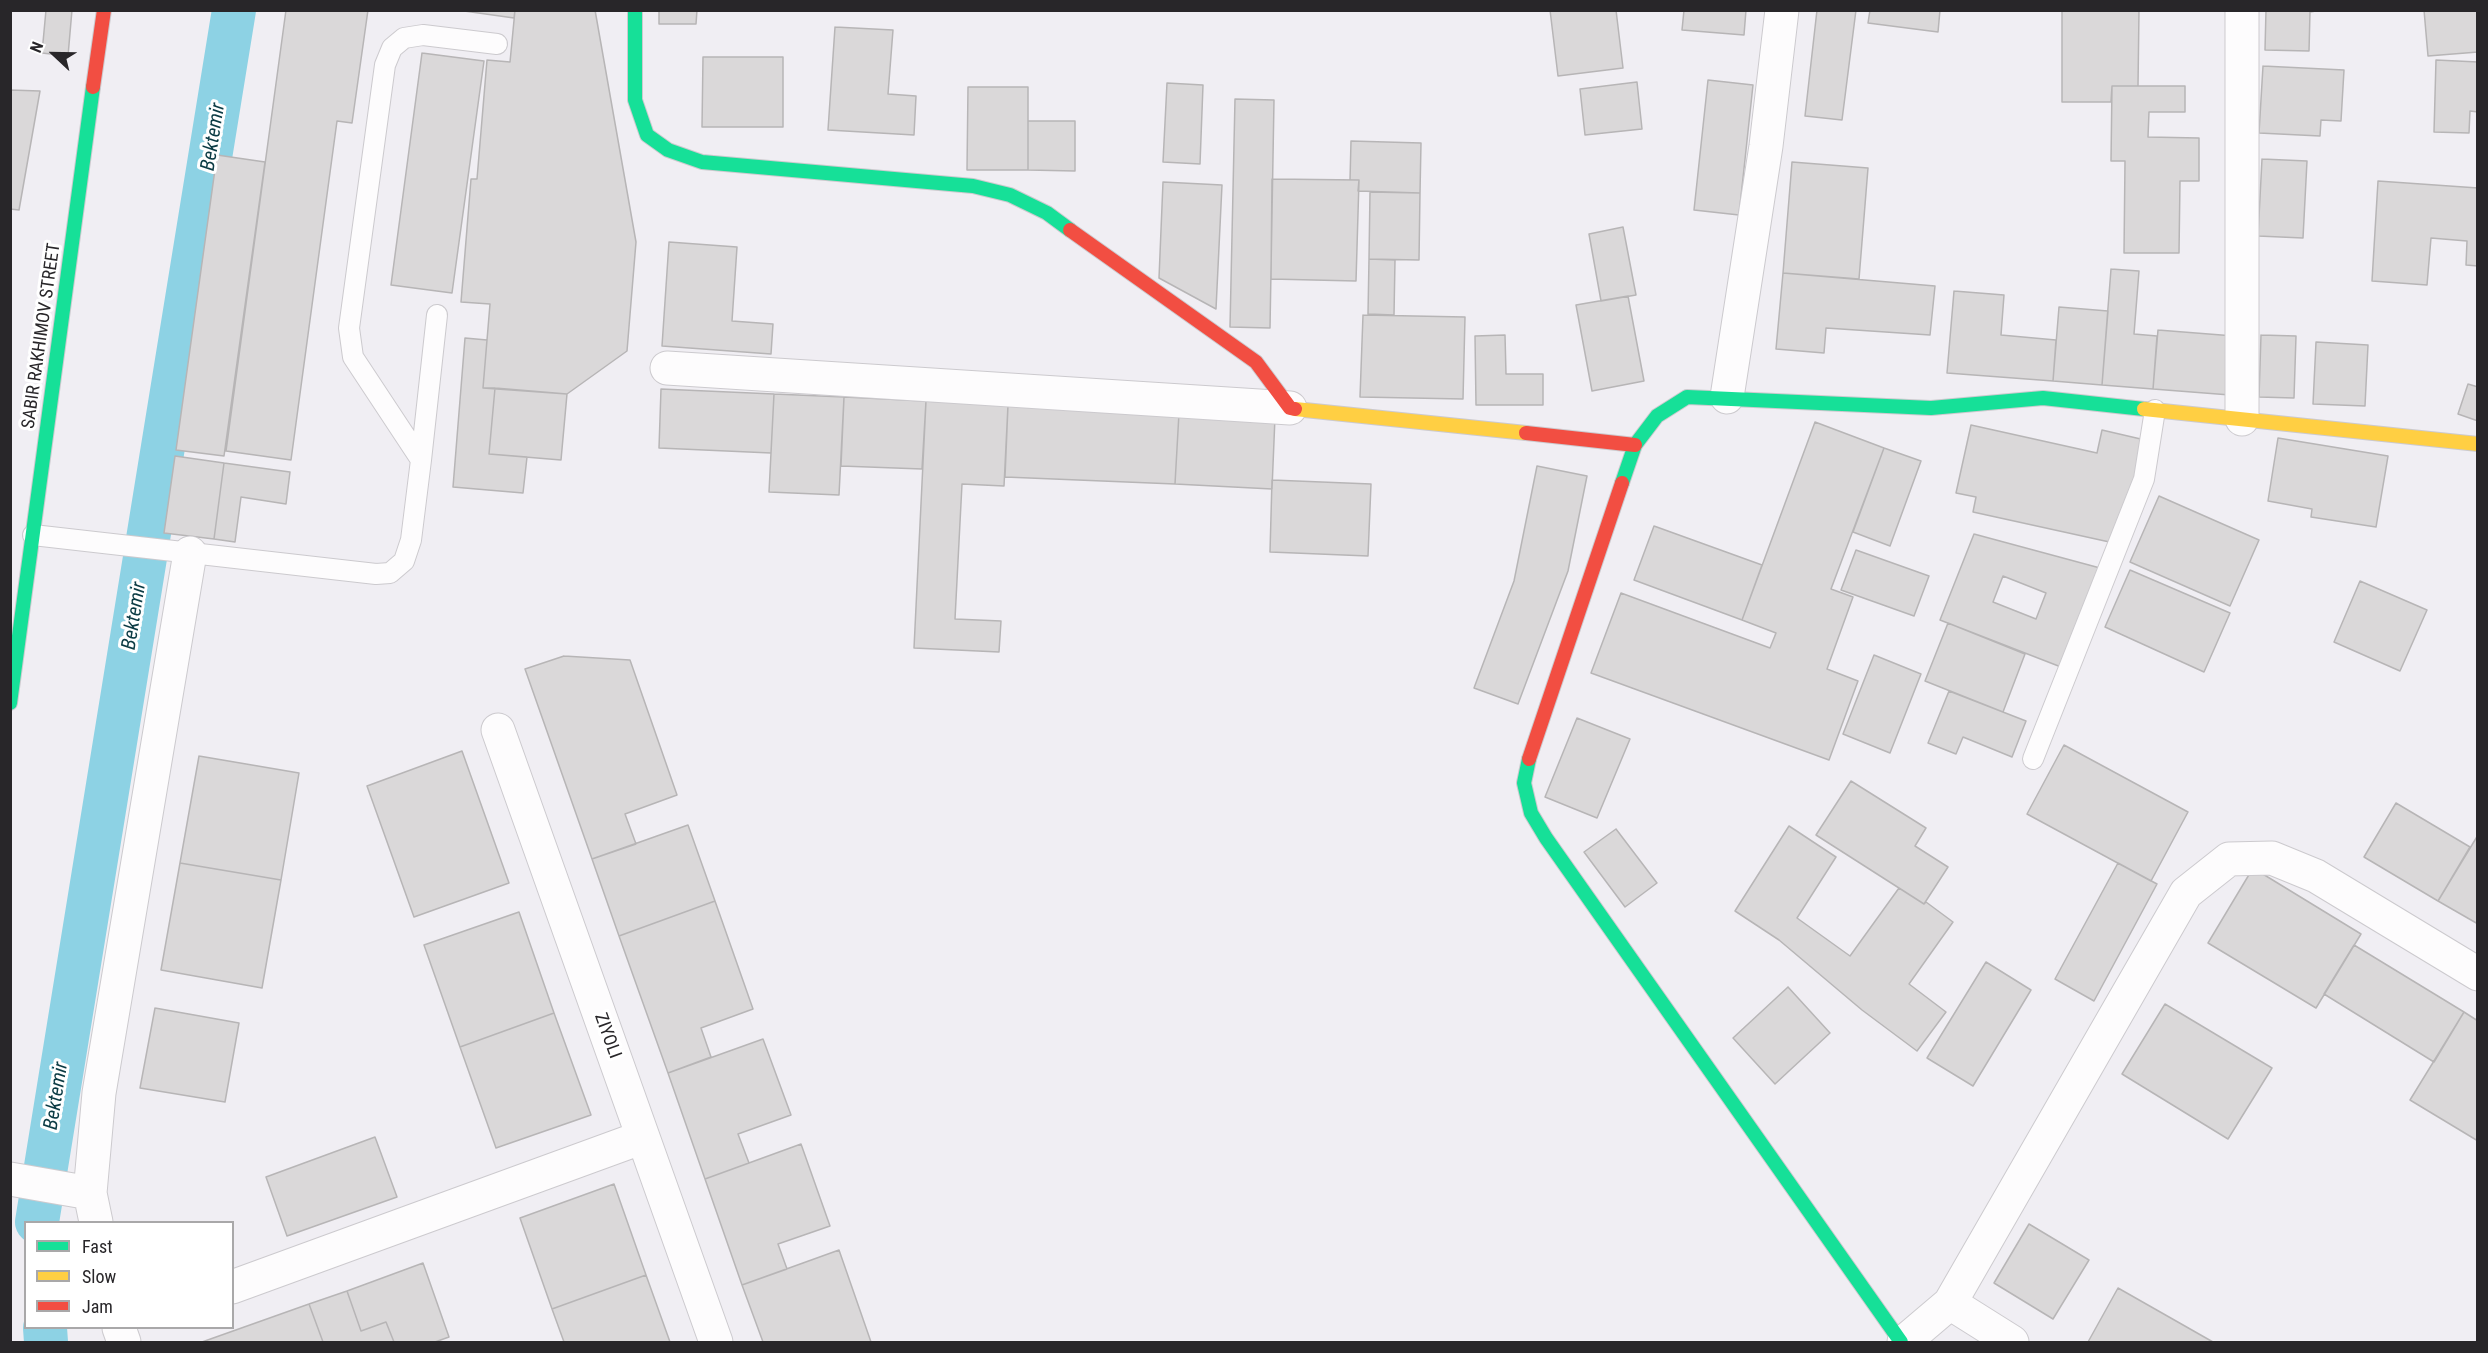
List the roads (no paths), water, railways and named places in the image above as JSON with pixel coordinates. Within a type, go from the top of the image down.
[{"type":"street","name":"SABIR RAKHIMOV STREET","points":[[10,703],[104,10]]},
{"type":"street","points":[[634,10],[635,100],[647,135],[668,150],[702,162],[973,186],[1010,195],[1047,213],[1256,362],[1290,408]]},
{"type":"street","points":[[1727,397],[1766,146],[1782,10]]},
{"type":"street","points":[[2242,10],[2242,419]]},
{"type":"street","points":[[667,368],[1290,408],[1635,445]]},
{"type":"street","points":[[2478,444],[2043,399],[1931,408],[1727,397],[1687,397],[1657,416],[1635,445],[1532,745],[1524,783],[1531,813],[1546,838],[1902,1342],[1950,1304],[2186,893],[2229,859],[2272,858],[2316,876],[2478,974]]},
{"type":"street","points":[[10,1179],[82,1201],[177,552]]},
{"type":"street","name":"ZIYOLI","points":[[498,730],[716,1342]]},
{"type":"street","points":[[234,1286],[643,1137]]},
{"type":"street","points":[[1950,1304],[2012,1342]]},
{"type":"lane","points":[[420,460],[354,357],[349,328],[386,65],[392,48],[404,38],[423,35],[497,44]]},
{"type":"lane","points":[[33,535],[376,574],[390,573],[404,561],[411,540],[437,315]]},
{"type":"lane","points":[[2032,759],[2144,479],[2155,410]]},
{"type":"waterway","name":"Bektemir","points":[[37,1221],[234,10]]},
{"type":"waterway","name":"Bektemir","points":[[45,1329],[46,1342]]}]
